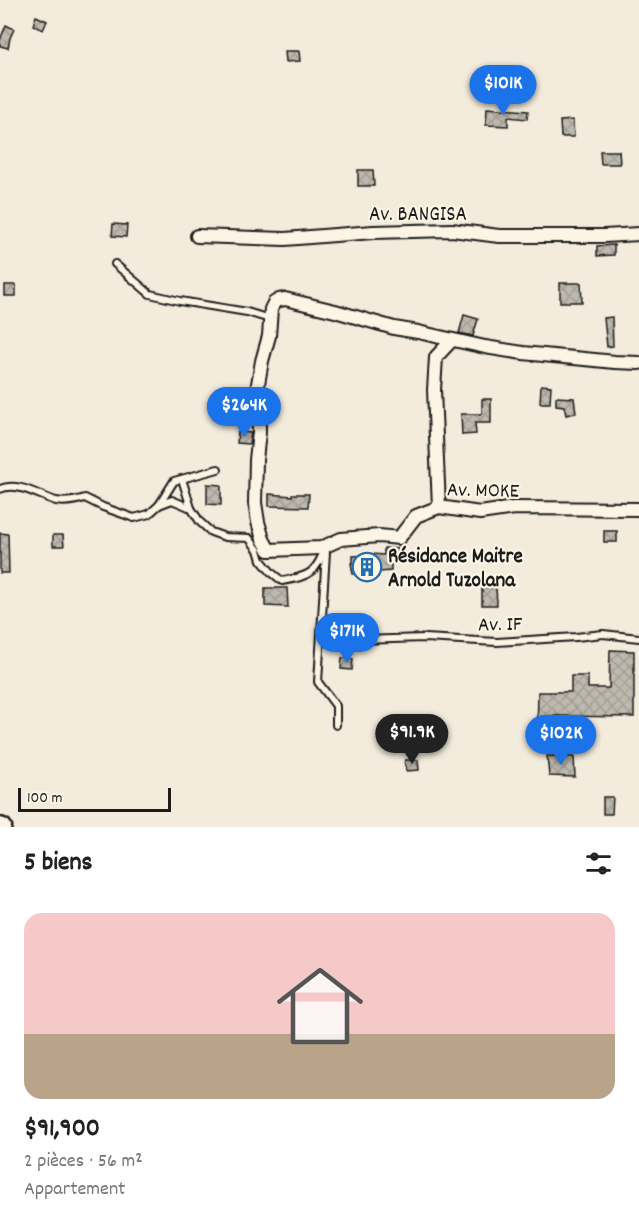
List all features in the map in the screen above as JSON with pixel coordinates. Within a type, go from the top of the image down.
[{"type":"street","name":"Av. BANGISA","points":[[197,236],[285,239],[373,232],[452,230],[499,236],[639,234]]},
{"type":"street","points":[[271,319],[271,309],[274,303],[285,299],[394,328],[485,347],[523,353],[639,363]]},
{"type":"street","name":"Av. MOKE","points":[[271,319],[258,384],[259,432],[255,503],[263,539],[269,550],[321,548],[342,539],[379,536],[399,538],[416,516],[439,507],[480,513],[514,508],[639,509]]},
{"type":"street","points":[[439,507],[434,390],[436,357],[452,340]]},
{"type":"lane","points":[[115,264],[150,294],[247,312],[271,319]]},
{"type":"lane","points":[[0,489],[23,488],[58,501],[74,502],[85,498],[134,518],[149,514],[159,505],[174,481],[218,469]]},
{"type":"lane","points":[[182,479],[191,508],[200,522],[211,532],[225,537],[249,538],[258,550],[261,560],[282,581],[309,574],[320,564],[326,545]]},
{"type":"lane","points":[[159,505],[172,500],[191,508]]},
{"type":"lane","points":[[326,545],[318,682],[336,706],[336,724]]},
{"type":"lane","name":"Av. IF","points":[[360,640],[425,638],[497,642],[603,634],[639,638]]},
{"type":"building","points":[[36,16],[47,21],[43,30],[33,25]]},
{"type":"building","points":[[6,25],[14,29],[8,48],[0,46]]},
{"type":"building","points":[[285,51],[299,51],[300,61],[286,62]]},
{"type":"building","points":[[487,108],[528,111],[527,119],[508,117],[508,126],[486,125]]},
{"type":"building","points":[[573,120],[574,137],[561,137],[560,121]]},
{"type":"building","points":[[600,151],[619,151],[620,164],[601,164]]},
{"type":"building","points":[[358,170],[373,170],[374,186],[358,186]]},
{"type":"building","points":[[113,224],[127,225],[126,237],[112,236]]},
{"type":"building","points":[[614,245],[614,255],[597,256],[597,246]]},
{"type":"building","points":[[560,283],[581,283],[582,302],[560,302]]},
{"type":"building","points":[[5,285],[16,285],[16,296],[5,296]]},
{"type":"building","points":[[464,315],[478,319],[473,336],[459,333]]},
{"type":"building","points":[[612,317],[613,346],[607,347],[604,318]]},
{"type":"building","points":[[541,385],[551,386],[550,403],[540,403]]},
{"type":"building","points":[[556,397],[574,398],[576,413],[566,415],[564,406],[556,405]]},
{"type":"building","points":[[482,399],[491,399],[491,423],[475,423],[476,434],[462,435],[461,414],[482,414]]},
{"type":"building","points":[[238,432],[251,433],[249,444],[237,443]]},
{"type":"building","points":[[207,484],[221,485],[221,505],[207,504]]},
{"type":"building","points":[[269,494],[292,496],[292,494],[309,494],[308,507],[269,506]]},
{"type":"building","points":[[604,531],[617,531],[617,542],[604,542]]},
{"type":"building","points":[[0,533],[8,534],[9,573],[0,573]]},
{"type":"building","points":[[53,535],[63,535],[64,546],[53,546]]},
{"type":"building","name":"Résidance Maitre Arnold Tuzolana","points":[[384,548],[399,549],[398,562],[391,562],[391,571],[353,574],[351,563],[353,563],[353,556],[384,555]]},
{"type":"building","points":[[496,587],[497,605],[482,605],[482,588]]},
{"type":"building","points":[[265,588],[287,588],[288,607],[265,606]]},
{"type":"building","points":[[610,650],[634,651],[634,717],[549,716],[549,734],[537,734],[538,692],[571,692],[571,676],[588,676],[588,688],[609,688]]},
{"type":"building","points":[[342,658],[353,659],[352,670],[341,669]]},
{"type":"building","points":[[547,756],[574,757],[575,777],[549,776]]},
{"type":"building","points":[[405,760],[418,760],[419,770],[406,771]]},
{"type":"building","points":[[603,797],[613,797],[612,814],[603,814]]},
{"type":"place","name":"Résidance Maitre Arnold Tuzolana","points":[[367,567]]}]
